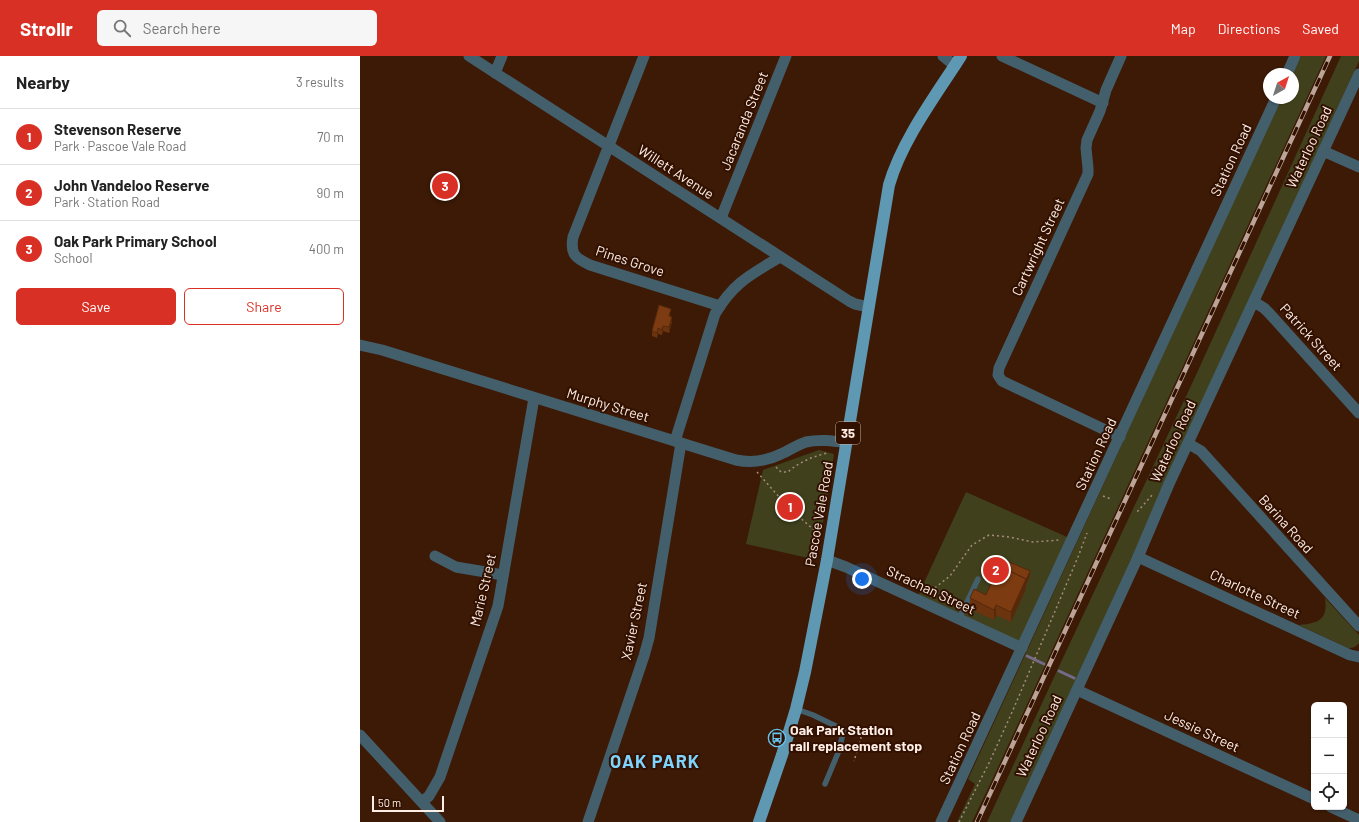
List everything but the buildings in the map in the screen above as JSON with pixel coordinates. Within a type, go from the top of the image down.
[{"type":"main road","name":"Pascoe Vale Road","points":[[759,822],[782,756],[805,672],[827,560],[886,203],[892,175],[906,144],[958,61]]},
{"type":"street","name":"Willett Avenue","points":[[469,56],[849,301],[855,304],[869,306]]},
{"type":"street","points":[[495,73],[502,56]]},
{"type":"street","points":[[609,146],[644,56]]},
{"type":"street","name":"Jacaranda Street","points":[[722,218],[786,56]]},
{"type":"street","points":[[943,56],[958,61]]},
{"type":"street","points":[[1002,56],[1103,103],[1106,90],[1122,56]]},
{"type":"street","points":[[1290,68],[1295,56]]},
{"type":"street","name":"Waterloo Road","points":[[1017,822],[1138,557],[1169,484],[1189,444],[1359,74]]},
{"type":"street","name":"Cartwright Street","points":[[1103,103],[1087,140],[1086,148],[1088,174],[999,368],[998,375],[1002,382],[1120,437]]},
{"type":"street","name":"Station Road","points":[[941,822],[1273,104]]},
{"type":"street","name":"Pines Grove","points":[[609,146],[573,237],[573,254],[590,265],[720,306]]},
{"type":"street","points":[[1323,151],[1359,168]]},
{"type":"street","name":"Xavier Street","points":[[588,822],[649,638],[678,442],[715,314],[736,286],[780,257]]},
{"type":"street","name":"Patrick Street","points":[[1254,302],[1269,313],[1359,413]]},
{"type":"street","name":"Murphy Street","points":[[360,345],[382,350],[743,462],[771,459],[800,444],[816,440],[847,443]]},
{"type":"street","name":"Marie Street","points":[[422,802],[429,796],[440,777],[496,612],[534,398]]},
{"type":"street","name":"Barina Road","points":[[1189,444],[1201,451],[1359,626]]},
{"type":"street","points":[[435,556],[456,567],[503,575]]},
{"type":"street","name":"Charlotte Street","points":[[1138,557],[1359,657]]},
{"type":"street","name":"Strachan Street","points":[[827,560],[846,567],[1022,648]]},
{"type":"street","name":"Jessie Street","points":[[1077,690],[1311,798]]},
{"type":"street","points":[[360,735],[440,822]]},
{"type":"street","points":[[1337,810],[1359,820]]},
{"type":"lane","points":[[959,619],[978,579]]},
{"type":"lane","points":[[796,709],[813,715],[844,730],[838,752],[825,784]]},
{"type":"path","points":[[776,467],[781,472],[788,472],[803,461],[827,453]]},
{"type":"path","points":[[756,470],[789,508],[814,530]]},
{"type":"path","points":[[1102,495],[1111,499]]},
{"type":"path","points":[[959,822],[993,754],[1087,533]]},
{"type":"path","points":[[918,600],[950,576],[972,545],[989,535],[1032,542],[1062,540]]},
{"type":"path","points":[[844,730],[860,736],[861,738],[854,761]]},
{"type":"shaded area","points":[[1301,56],[1326,56],[972,822],[957,822],[975,784],[968,779],[1278,104],[1299,104],[1299,68],[1295,68]]},
{"type":"shaded area","points":[[1341,56],[1359,56],[1359,61],[1011,822],[987,822],[1196,375]]},
{"type":"shaded area","points":[[819,450],[834,454],[817,560],[746,544],[763,470]]},
{"type":"shaded area","points":[[966,492],[1076,541],[1027,649],[916,600]]},
{"type":"shaded area","points":[[1325,598],[1359,635],[1359,643],[1356,646],[1348,648],[1299,625],[1312,623],[1321,619],[1325,611]]},
{"type":"waterway","points":[[1027,656],[1044,664]]},
{"type":"waterway","points":[[1059,671],[1074,678]]},
{"type":"railway","points":[[977,822],[1330,56]]},
{"type":"place","name":"Oak Park Primary School","points":[[445,186]]},
{"type":"place","name":"Stevenson Reserve","points":[[790,507]]},
{"type":"place","name":"John Vandeloo Reserve","points":[[996,570]]},
{"type":"place","name":"Oak Park Station rail replacement stop","points":[[777,738]]},
{"type":"district","name":"OAK PARK","points":[[655,762]]}]
